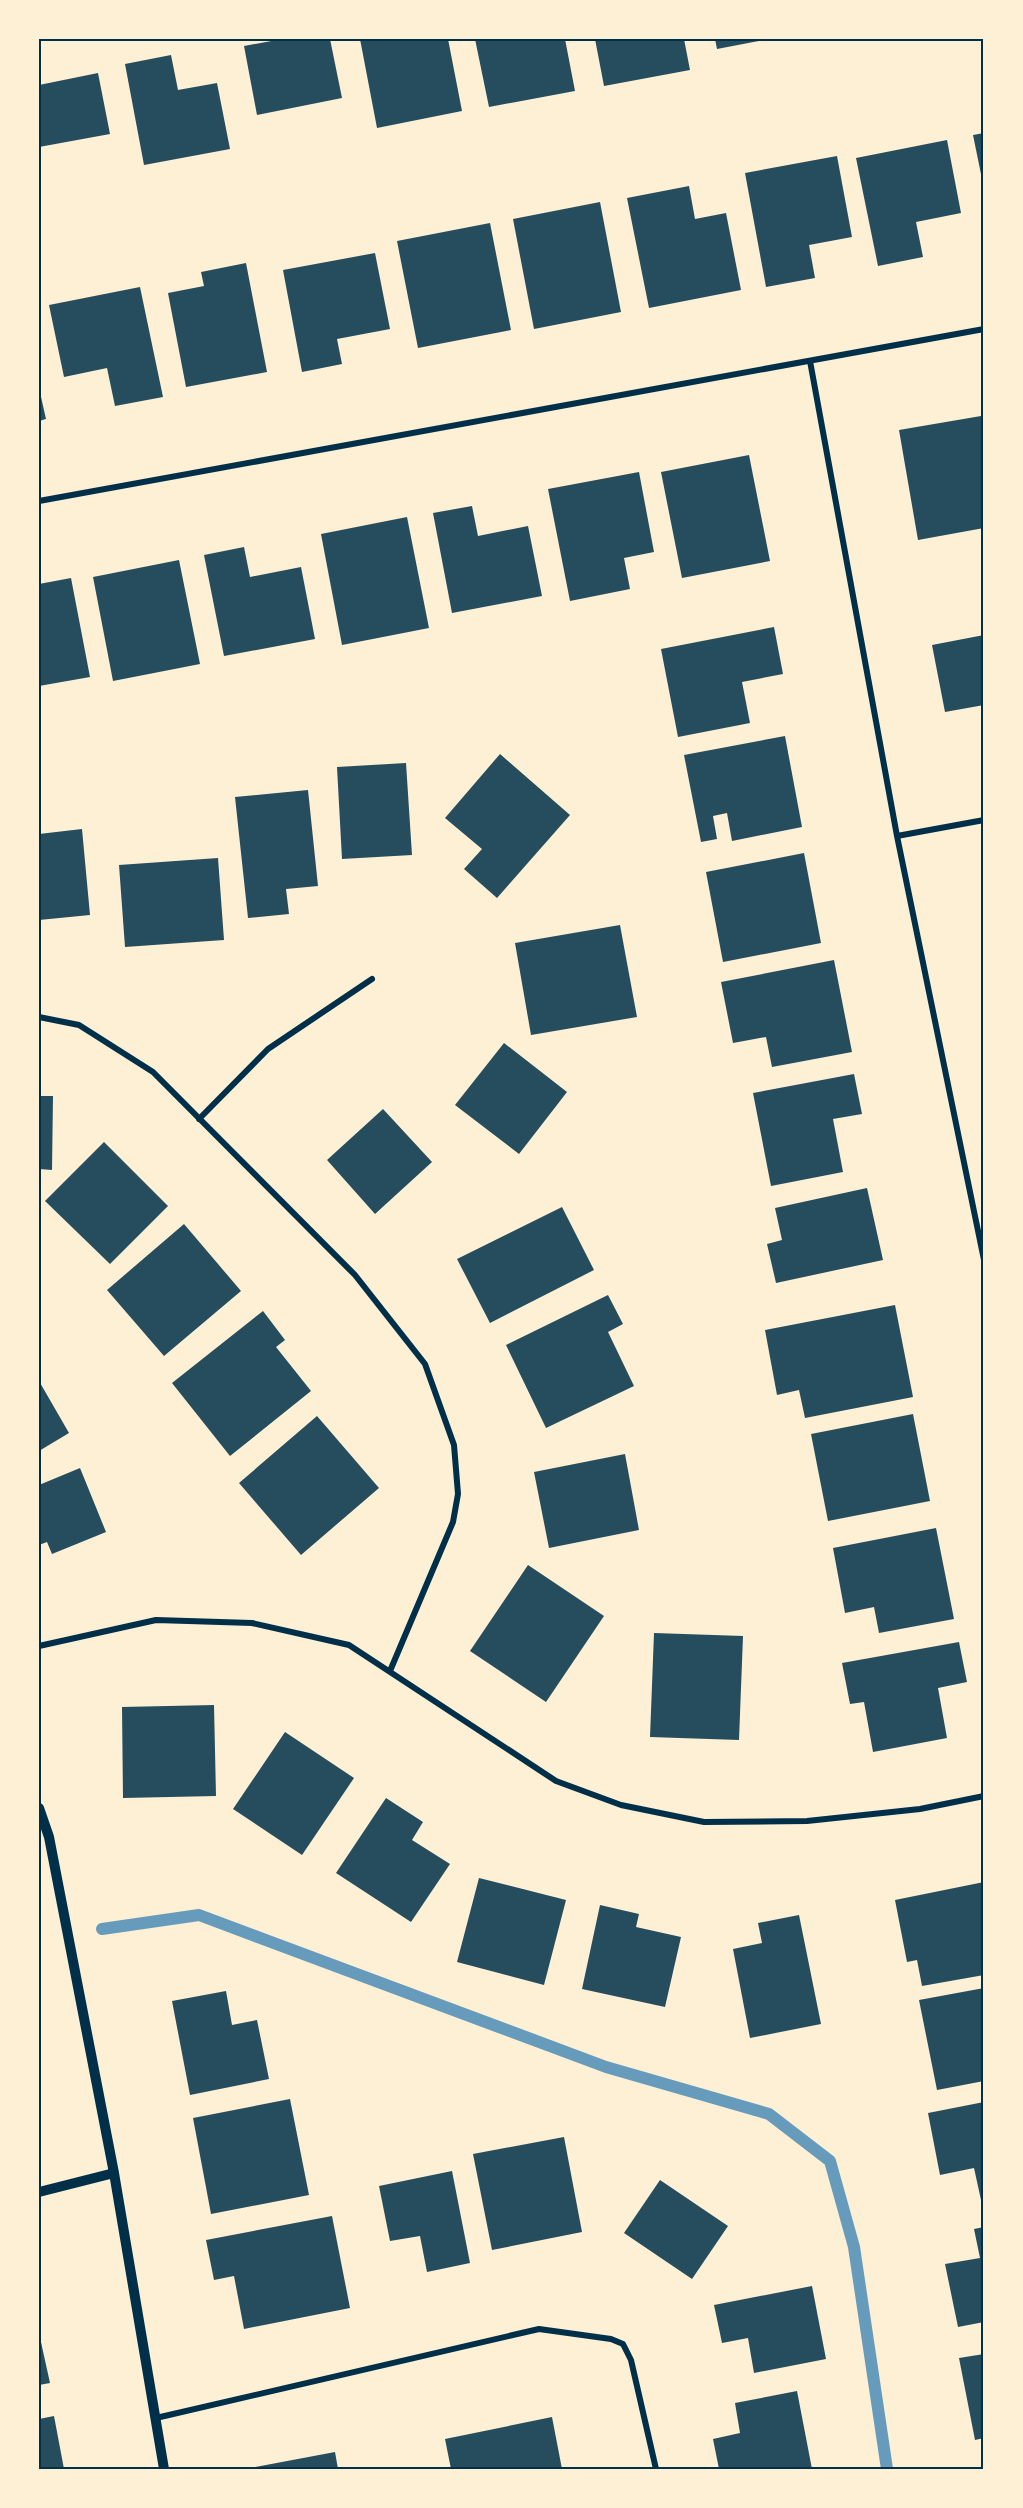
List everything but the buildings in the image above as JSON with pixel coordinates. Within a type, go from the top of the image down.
[{"type":"street","points":[[39,501],[984,329]]},
{"type":"street","points":[[810,361],[897,836],[984,1260]]},
{"type":"street","points":[[897,836],[984,820]]},
{"type":"street","points":[[200,1119],[268,1049],[372,979]]},
{"type":"street","points":[[39,1017],[79,1025],[153,1072],[354,1275],[425,1364],[454,1445],[458,1494],[453,1522],[390,1671]]},
{"type":"street","points":[[39,1646],[156,1620],[252,1623],[349,1645],[556,1781],[621,1805],[704,1822],[807,1821],[920,1809],[984,1796]]},
{"type":"street","points":[[39,1808],[50,1837],[114,2173],[164,2469]]},
{"type":"street","points":[[39,2192],[114,2173]]},
{"type":"street","points":[[156,2418],[539,2329],[611,2339],[623,2344],[631,2360],[656,2469]]},
{"type":"waterway","points":[[102,1929],[199,1915],[606,2067],[769,2114],[830,2161],[854,2247],[887,2469]]}]
